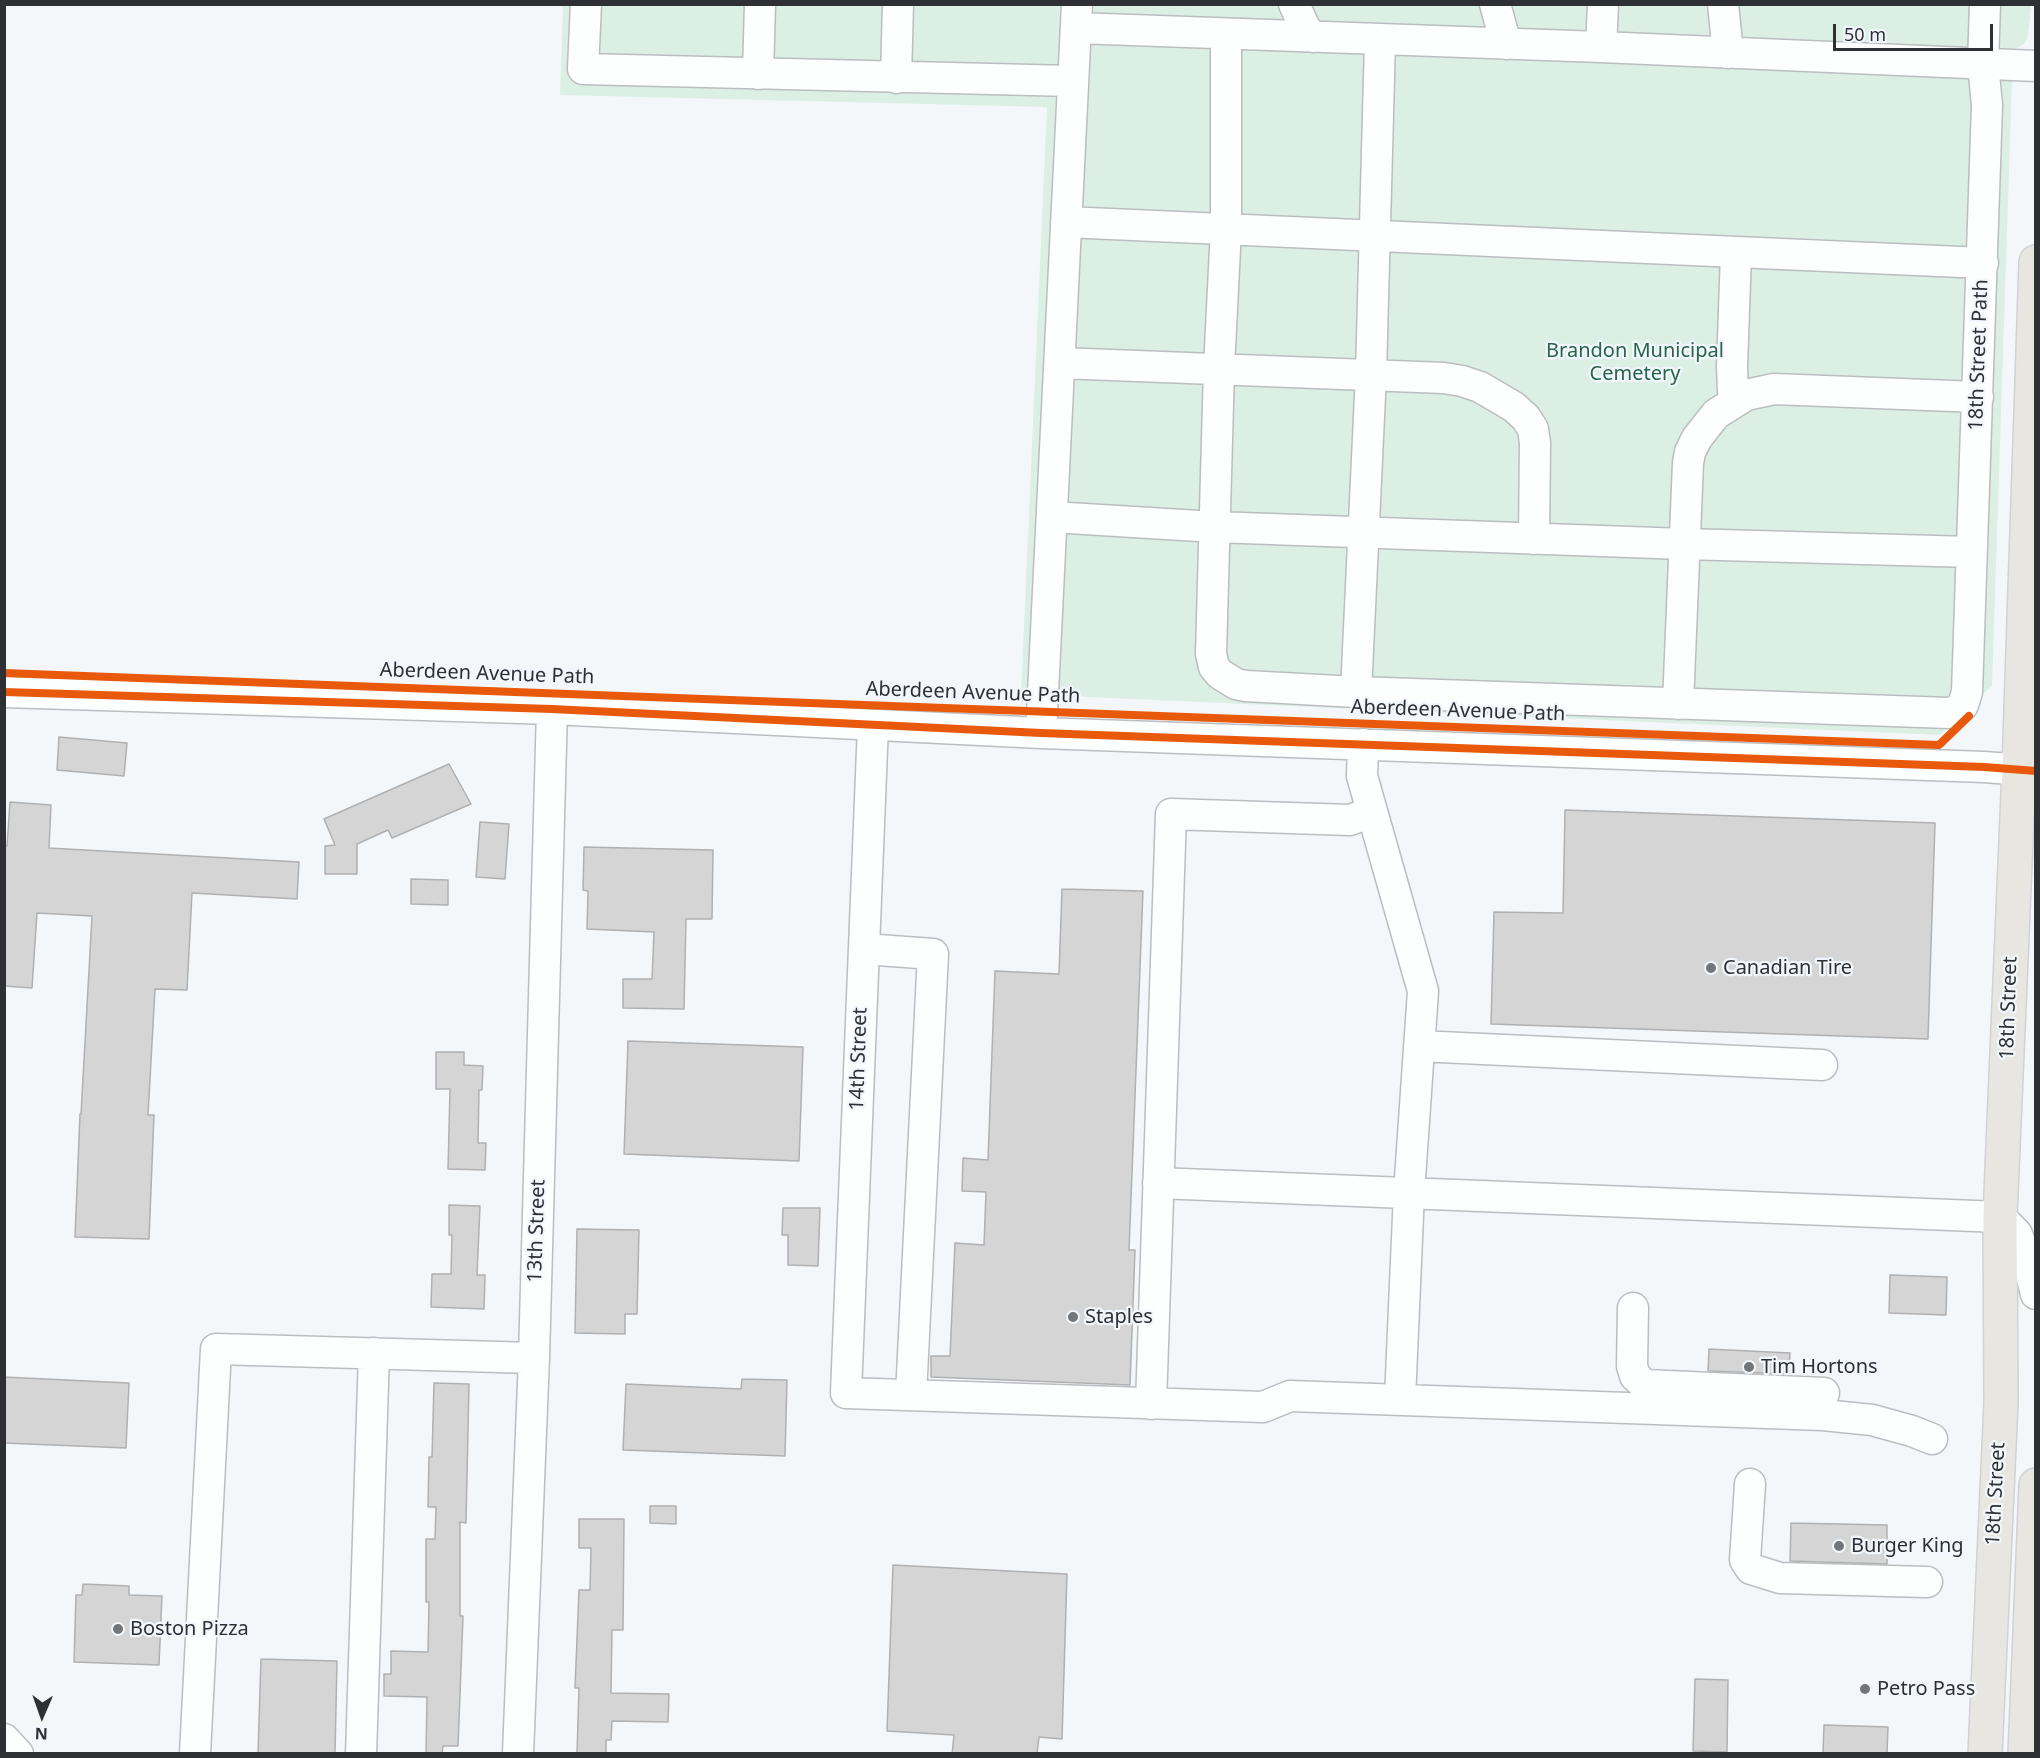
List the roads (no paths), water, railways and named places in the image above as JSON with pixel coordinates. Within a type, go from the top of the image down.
[{"type":"main road","name":"18th Street","points":[[1985,1754],[2001,1403],[2000,1217],[2027,770],[2036,262]]},
{"type":"main road","name":"18th Street","points":[[2025,1754],[2036,1485]]},
{"type":"street","points":[[586,4],[584,69],[1072,81]]},
{"type":"street","points":[[758,74],[760,4]]},
{"type":"street","points":[[896,78],[898,4]]},
{"type":"street","points":[[1294,4],[1305,28],[1313,37]]},
{"type":"street","points":[[1495,4],[1506,44]]},
{"type":"street","points":[[1601,47],[1603,4]]},
{"type":"street","points":[[1723,4],[1728,53]]},
{"type":"street","name":"18th Street Path","points":[[1678,704],[1949,713],[1963,705],[1967,692],[1983,263],[1987,105],[1983,64],[1985,4]]},
{"type":"street","points":[[1041,733],[1076,16],[1226,34],[1601,47],[2036,66]]},
{"type":"street","points":[[1226,34],[1226,229],[1219,369],[1211,660],[1220,674],[1236,684],[1356,692],[1678,704],[1690,452],[1705,426],[1716,414],[1736,400],[1759,392],[1789,389],[1978,398]]},
{"type":"street","points":[[1356,692],[1371,374],[1380,40]]},
{"type":"street","points":[[1066,222],[1983,263]]},
{"type":"street","points":[[1736,253],[1732,367],[1733,391],[1736,400]]},
{"type":"street","points":[[1060,363],[1371,374],[1462,381],[1480,387],[1497,396],[1526,418],[1533,429],[1535,443],[1534,538]]},
{"type":"street","points":[[1052,517],[1215,527],[1971,552]]},
{"type":"street","points":[[4,692],[552,709],[1041,733],[2027,770]]},
{"type":"street","name":"13th Street","points":[[518,1754],[534,1358],[552,709]]},
{"type":"street","name":"14th Street","points":[[873,725],[846,1393],[911,1395]]},
{"type":"street","points":[[1363,744],[1362,777],[1423,991],[1409,1193],[1400,1399]]},
{"type":"street","points":[[1151,1404],[1171,814],[1350,820],[1372,812]]},
{"type":"street","points":[[864,949],[933,954],[911,1395],[1263,1407],[1290,1396],[1848,1417],[1872,1420],[1932,1439]]},
{"type":"street","points":[[1419,1046],[1822,1065]]},
{"type":"street","points":[[1158,1184],[2000,1217],[2017,1234],[2036,1294]]},
{"type":"street","points":[[1633,1308],[1632,1366],[1635,1376],[1646,1385],[1824,1393]]},
{"type":"street","points":[[195,1754],[216,1349],[534,1358]]},
{"type":"street","points":[[361,1754],[374,1353]]},
{"type":"street","points":[[1750,1484],[1745,1560],[1751,1569],[1780,1578],[1927,1582]]},
{"type":"street","points":[[1990,1620],[2032,1621]]},
{"type":"street","points":[[4,1739],[18,1754]]},
{"type":"place","name":"Canadian Tire","points":[[1711,968]]},
{"type":"place","name":"Staples","points":[[1073,1317]]},
{"type":"place","name":"Tim Hortons","points":[[1749,1367]]},
{"type":"place","name":"Burger King","points":[[1839,1546]]},
{"type":"place","name":"Boston Pizza","points":[[118,1629]]},
{"type":"place","name":"Petro Pass","points":[[1865,1689]]},
{"type":"park label","name":"Brandon Municipal Cemetery","points":[[1635,362]]}]
